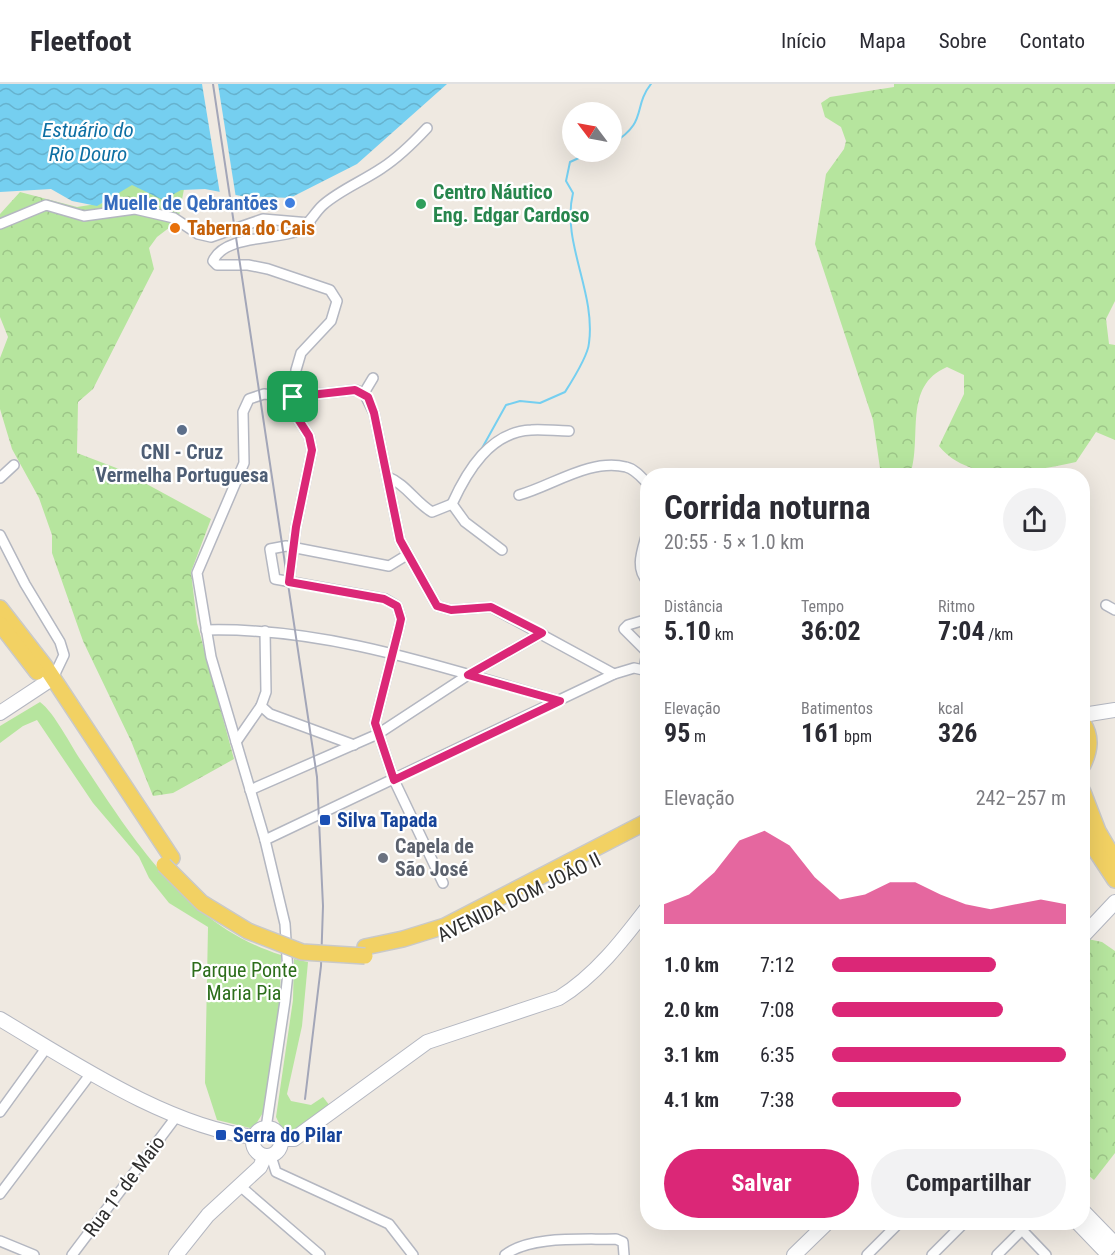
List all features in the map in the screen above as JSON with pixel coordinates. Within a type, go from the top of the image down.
[{"type":"main road","points":[[0,608],[49,681]]},
{"type":"main road","points":[[0,624],[49,681]]},
{"type":"main road","name":"AVENIDA DOM JOÃO II","points":[[49,681],[168,862],[208,895],[253,922],[304,942],[365,952],[406,949],[449,935],[640,836]]},
{"type":"main road","points":[[1090,810],[1098,831],[1115,860]]},
{"type":"main road","name":"AVENIDA DOM JOÃO II","points":[[365,952],[445,926],[640,825]]},
{"type":"main road","points":[[1090,841],[1115,880]]},
{"type":"street","points":[[289,582],[293,548],[312,450],[309,436],[293,411],[298,360],[331,321],[336,308],[335,295],[330,290],[268,269],[248,265],[217,265],[213,261],[218,254],[247,240],[290,233],[310,223],[322,206],[383,168],[406,150],[427,128]]},
{"type":"street","points":[[0,224],[46,205],[87,216],[135,208],[180,221],[198,234],[211,237],[263,219],[310,223]]},
{"type":"street","points":[[364,393],[373,378]]},
{"type":"street","points":[[0,1019],[176,1117],[237,1135],[254,1137],[266,1128],[288,973],[285,924],[265,840],[211,657],[197,573],[244,463],[243,412],[246,403],[257,395],[293,397],[355,390],[364,393],[374,413],[400,540],[437,606],[443,610],[491,607],[614,674]]},
{"type":"street","points":[[388,477],[396,480],[432,512],[452,504],[474,462],[507,436],[530,430],[569,431]]},
{"type":"street","points":[[0,478],[14,465]]},
{"type":"street","points":[[519,495],[550,485],[570,475],[609,466],[627,467],[640,478]]},
{"type":"street","points":[[452,504],[465,522],[502,550]]},
{"type":"street","points":[[0,535],[25,584],[60,642],[64,655],[49,681],[0,713]]},
{"type":"street","points":[[407,555],[389,566],[293,548],[270,549],[275,579],[392,601],[397,606],[401,619],[375,723],[394,780],[443,883]]},
{"type":"street","points":[[1106,605],[1115,610]]},
{"type":"street","points":[[640,621],[628,625],[624,629],[640,645]]},
{"type":"street","points":[[206,630],[265,630],[355,643],[560,701]]},
{"type":"street","points":[[236,742],[261,706],[266,692],[265,630]]},
{"type":"street","points":[[250,790],[378,734],[468,675],[542,633]]},
{"type":"street","points":[[265,840],[614,674],[634,668],[640,669]]},
{"type":"street","points":[[261,706],[270,714],[354,745]]},
{"type":"street","points":[[1090,718],[1115,710]]},
{"type":"street","points":[[1090,927],[1115,902]]},
{"type":"street","points":[[281,1139],[294,1138],[427,1042],[559,998],[576,988],[640,918]]},
{"type":"street","points":[[0,1112],[47,1047]]},
{"type":"street","points":[[0,1194],[92,1072]]},
{"type":"street","name":"Rua 1º de Maio","points":[[72,1255],[176,1117]]},
{"type":"street","points":[[266,1128],[274,1130],[281,1139]]},
{"type":"street","points":[[254,1137],[255,1149],[268,1156],[276,1172],[389,1224],[412,1255]]},
{"type":"street","points":[[176,1255],[207,1215],[261,1167],[268,1156],[278,1151],[281,1139]]},
{"type":"street","points":[[240,1186],[320,1255]]},
{"type":"street","points":[[1090,1223],[1106,1249]]},
{"type":"street","points":[[794,1255],[820,1230]]},
{"type":"street","points":[[867,1255],[892,1230]]},
{"type":"street","points":[[932,1255],[957,1230]]},
{"type":"street","points":[[997,1255],[1022,1230],[1046,1255]]},
{"type":"street","points":[[1086,1230],[1106,1249]]},
{"type":"street","points":[[505,1255],[511,1250],[554,1240],[616,1239],[623,1242],[624,1255]]},
{"type":"street","points":[[0,1241],[34,1255]]},
{"type":"green space","points":[[894,84],[1115,84],[1115,301],[1106,319],[1109,344],[1115,345],[1115,440],[1096,432],[1076,462],[1046,468],[972,468],[953,459],[939,446],[964,394],[964,375],[947,367],[933,376],[924,387],[919,400],[912,468],[880,468],[873,420],[815,244],[826,174],[844,149],[846,141],[841,127],[825,117],[821,103],[830,97],[894,87]]},
{"type":"green space","points":[[129,175],[184,189],[178,221],[157,237],[149,248],[154,269],[93,389],[78,402],[77,453],[119,469],[211,519],[191,572],[197,623],[234,759],[173,793],[153,796],[131,741],[83,641],[52,553],[52,535],[39,498],[12,449],[0,409],[0,358],[8,337],[0,317],[0,214],[20,192],[77,207],[109,202]]},
{"type":"green space","name":"Parque Ponte Maria Pia","points":[[40,702],[57,721],[122,821],[165,876],[217,923],[247,941],[281,955],[280,999],[264,1111],[256,1124],[250,1128],[217,1120],[205,1083],[208,927],[169,903],[149,878],[139,857],[93,803],[37,720],[23,726],[0,743],[0,726]]},
{"type":"green space","points":[[1090,939],[1102,942],[1115,951],[1115,1153],[1094,1180],[1090,1177]]},
{"type":"green space","points":[[294,959],[308,962],[302,1026],[287,1094],[291,1101],[311,1105],[323,1097],[330,1106],[297,1131],[282,1129],[276,1117],[293,1000]]},
{"type":"water","name":"Estuário do Rio Douro","points":[[0,84],[447,84],[357,164],[290,198],[241,196],[205,189],[181,190],[163,200],[132,185],[97,206],[72,201],[51,189],[0,192]]},
{"type":"pier","points":[[202,84],[218,84],[236,198],[220,194]]},
{"type":"waterway","points":[[622,137],[636,121],[642,100],[651,84]]},
{"type":"waterway","points":[[481,450],[506,405],[520,401],[540,403],[565,392],[586,355],[590,324],[588,305],[571,230],[573,193],[566,181],[570,162]]},
{"type":"railway","points":[[213,84],[317,777],[323,906],[321,966],[305,1099]]},
{"type":"place","name":"Muelle de Qebrantões","points":[[290,203]]},
{"type":"place","name":"Centro Náutico Eng. Edgar Cardoso","points":[[421,204]]},
{"type":"place","name":"Taberna do Cais","points":[[175,228]]},
{"type":"place","name":"CNI - Cruz Vermelha Portuguesa","points":[[182,430]]},
{"type":"place","name":"Silva Tapada","points":[[325,820]]},
{"type":"place","name":"Capela de São José","points":[[383,858]]},
{"type":"place","name":"Serra do Pilar","points":[[221,1135]]},
{"type":"route","points":[[355,390],[368,397],[374,413],[400,540],[437,606],[443,610],[491,607],[542,633],[468,675],[560,701],[394,780],[375,723],[401,619],[397,606],[392,601],[384,599],[289,582],[296,527],[312,450],[309,436],[293,411],[293,397],[355,390]]}]
